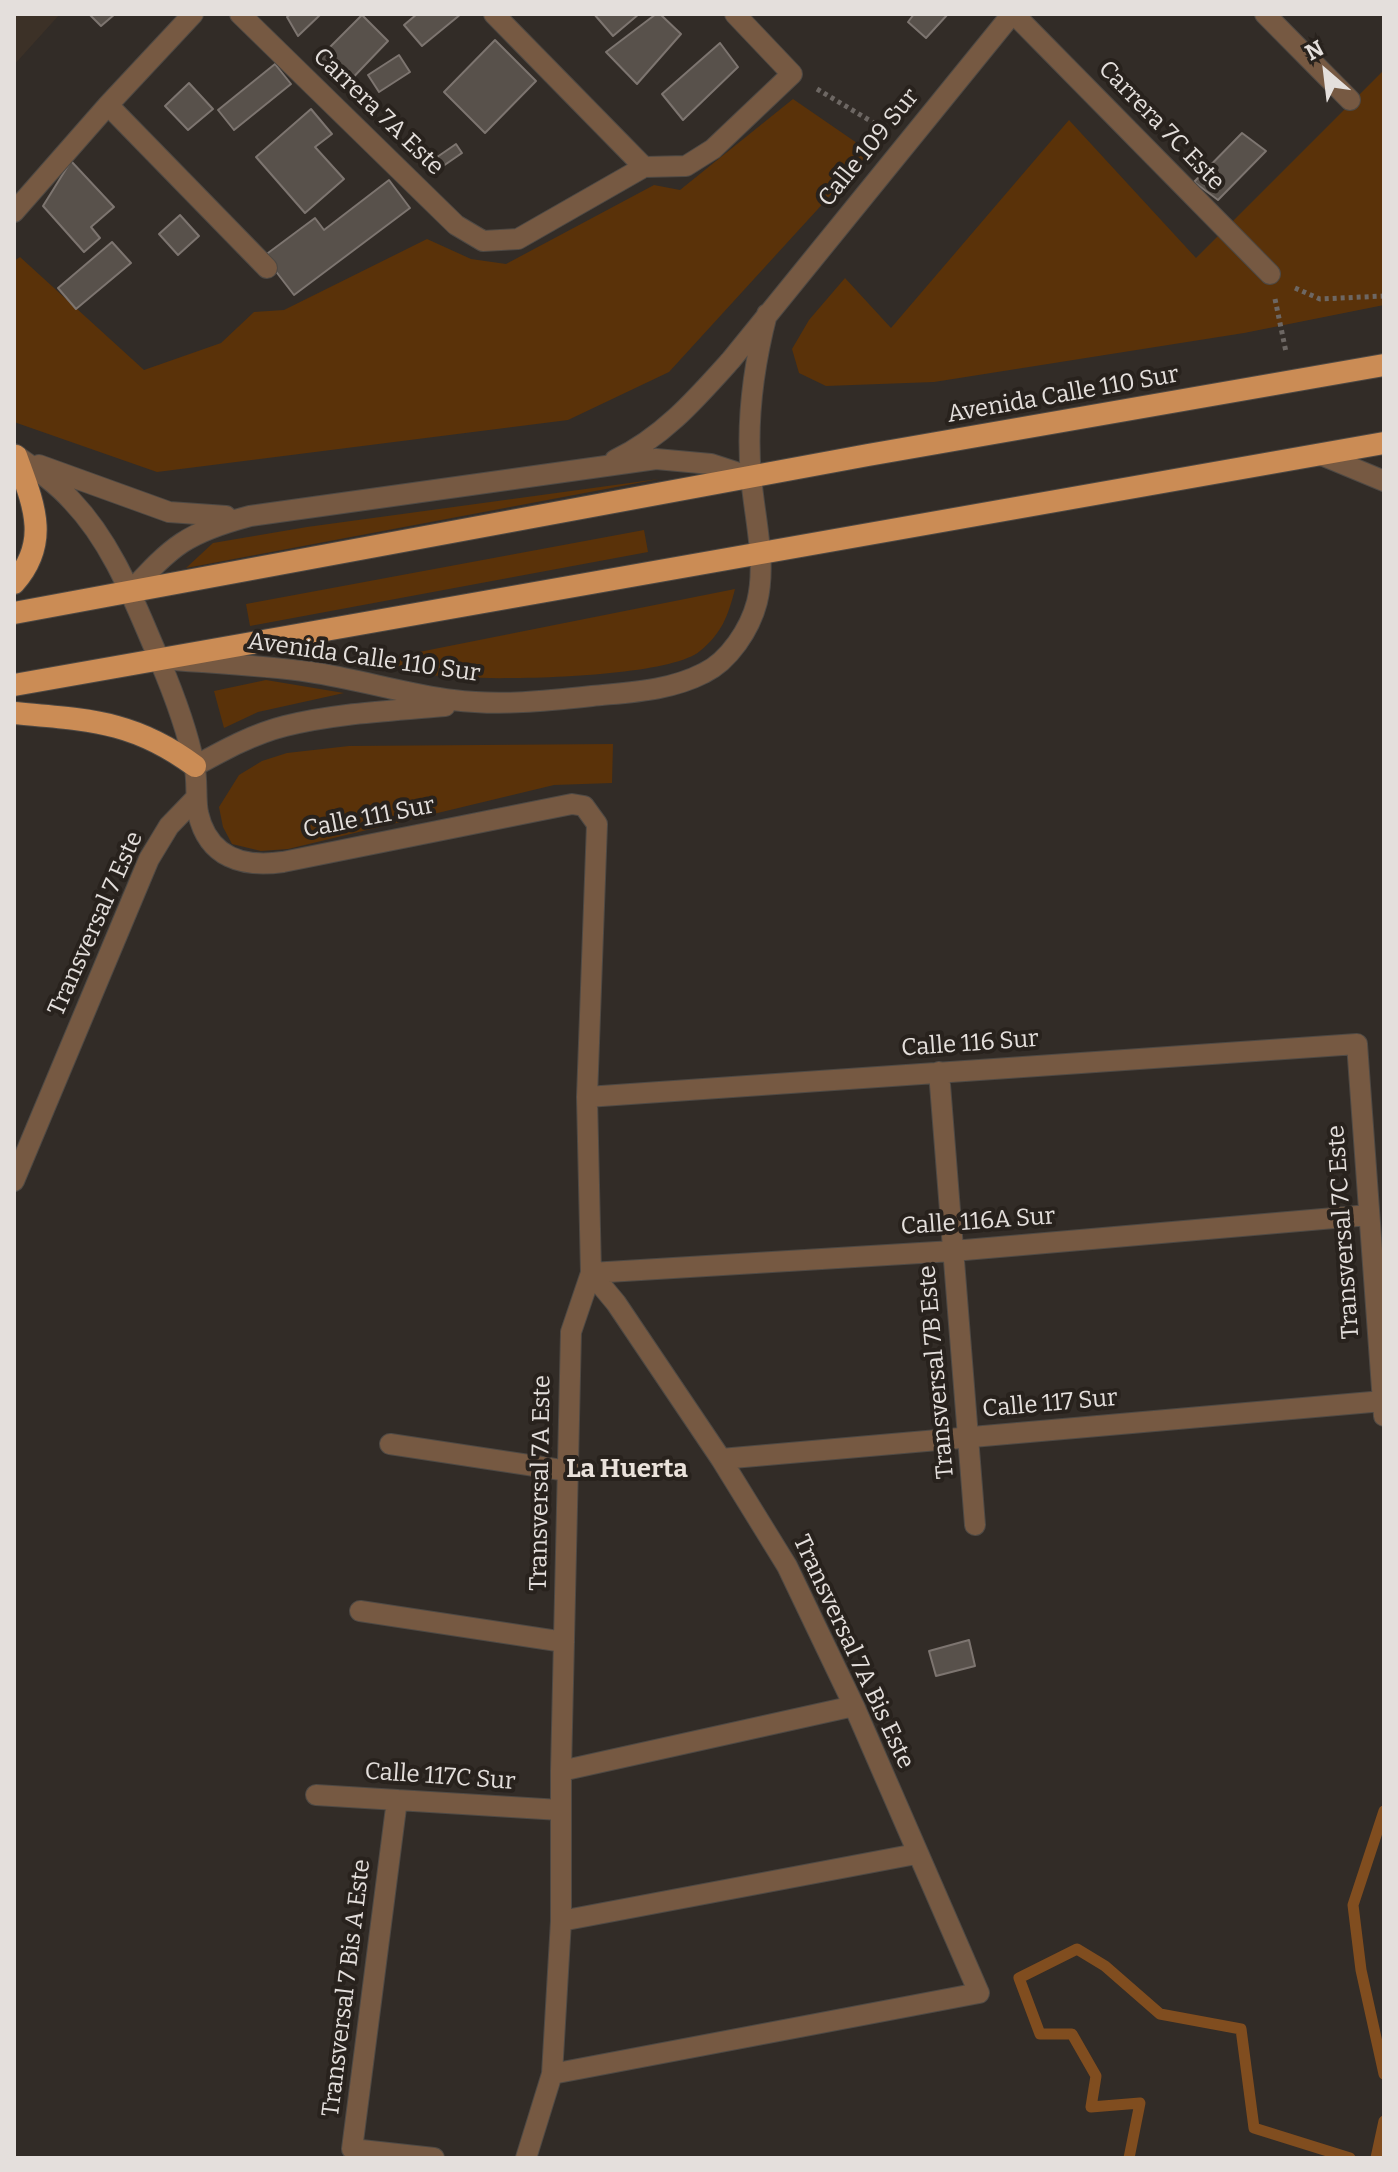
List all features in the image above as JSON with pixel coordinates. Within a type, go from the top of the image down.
[{"type":"highway","name":"Avenida Calle 110 Sur","points":[[14,613],[751,477],[1384,365]]},
{"type":"highway","name":"Avenida Calle 110 Sur","points":[[14,685],[1384,443]]},
{"type":"highway","points":[[14,583],[34,556],[36,541],[30,494],[15,455]]},
{"type":"highway","points":[[14,713],[120,725],[158,741],[195,766]]},
{"type":"street","points":[[14,212],[193,14]]},
{"type":"street","name":"Carrera 7A Este","points":[[240,14],[456,225],[483,241],[518,239],[644,167]]},
{"type":"street","points":[[494,14],[644,167],[686,166],[713,149],[792,74],[735,14]]},
{"type":"street","name":"Calle 109 Sur","points":[[587,469],[642,446],[678,416],[731,360],[1013,14]]},
{"type":"street","name":"Carrera 7C Este","points":[[1013,14],[1270,274]]},
{"type":"street","points":[[1265,14],[1350,100]]},
{"type":"street","points":[[108,105],[267,268]]},
{"type":"street","name":"Calle 109 Sur","points":[[759,552],[751,477],[749,413],[755,361],[767,314]]},
{"type":"street","points":[[1319,454],[1384,481]]},
{"type":"street","points":[[15,455],[169,512],[219,517],[250,516]]},
{"type":"street","points":[[15,455],[58,487],[88,519],[112,557],[159,659],[195,766],[196,798]]},
{"type":"street","name":"Avenida Calle 110 Sur","points":[[130,592],[181,541],[217,524],[250,516],[656,459],[711,464],[751,477]]},
{"type":"street","name":"Avenida Calle 110 Sur","points":[[159,659],[304,671],[452,700],[526,703],[658,690],[707,672],[733,650],[752,619],[758,600],[759,552]]},
{"type":"street","points":[[195,766],[226,749],[283,726],[357,714],[485,702]]},
{"type":"street","name":"Calle 111 Sur","points":[[196,798],[201,824],[213,842],[229,859],[250,865],[283,862],[572,804],[588,810]]},
{"type":"street","name":"Transversal 7 Este","points":[[14,1181],[149,859],[169,826],[196,798]]},
{"type":"street","name":"Transversal 7A Este","points":[[526,2158],[552,2074],[561,1921],[560,1810],[571,1332],[591,1273],[587,1097],[597,824],[588,810]]},
{"type":"street","name":"Calle 116 Sur","points":[[587,1097],[1357,1044]]},
{"type":"street","name":"Transversal 7C Este","points":[[1357,1044],[1384,1416]]},
{"type":"street","name":"Transversal 7B Este","points":[[939,1072],[975,1525]]},
{"type":"street","name":"Calle 116A Sur","points":[[591,1273],[953,1251],[1369,1215]]},
{"type":"street","name":"Transversal 7A Bis Este","points":[[552,2074],[979,1993],[854,1706],[787,1566],[721,1459],[616,1303],[591,1273]]},
{"type":"street","name":"Calle 117 Sur","points":[[721,1459],[1383,1401]]},
{"type":"street","points":[[390,1444],[568,1471]]},
{"type":"street","points":[[360,1611],[564,1642]]},
{"type":"street","points":[[561,1771],[854,1706]]},
{"type":"street","name":"Calle 117C Sur","points":[[316,1795],[560,1810]]},
{"type":"street","name":"Transversal 7 Bis A Este","points":[[397,1800],[352,2149],[434,2158]]},
{"type":"street","points":[[561,1921],[916,1854]]},
{"type":"path","points":[[792,74],[907,142]]},
{"type":"path","points":[[1270,274],[1320,299],[1384,296]]},
{"type":"path","points":[[1270,274],[1292,383]]},
{"type":"shaded area","points":[[14,14],[60,14],[14,65]]},
{"type":"shaded area","points":[[1384,70],[1384,305],[1244,333],[934,382],[826,386],[799,373],[792,349],[809,320],[845,278],[891,328],[1069,120],[1196,258]]},
{"type":"shaded area","points":[[793,99],[870,152],[669,372],[568,420],[157,472],[14,422],[14,261],[20,257],[144,370],[221,343],[254,312],[284,310],[427,239],[471,259],[506,264],[654,185],[680,190]]},
{"type":"shaded area","points":[[659,479],[186,568],[213,543],[307,527]]},
{"type":"shaded area","points":[[644,530],[648,552],[250,626],[246,604]]},
{"type":"shaded area","points":[[735,589],[723,623],[708,644],[681,660],[652,667],[575,676],[463,678],[423,674],[374,661]]},
{"type":"shaded area","points":[[266,680],[344,693],[258,712],[224,728],[214,691]]},
{"type":"shaded area","points":[[613,744],[612,783],[554,785],[288,849],[261,851],[232,844],[223,827],[219,807],[239,775],[262,761],[287,753],[349,746]]},
{"type":"building","points":[[89,14],[115,14],[101,26]]},
{"type":"building","points":[[291,14],[321,14],[298,36],[287,17]]},
{"type":"building","points":[[417,14],[461,14],[422,46],[404,25]]},
{"type":"building","points":[[594,14],[639,14],[613,36]]},
{"type":"building","points":[[660,14],[681,34],[637,84],[606,52]]},
{"type":"building","points":[[914,14],[948,14],[926,38],[908,22]]},
{"type":"building","points":[[362,15],[388,41],[343,88],[316,61]]},
{"type":"building","points":[[495,40],[536,81],[485,133],[444,92]]},
{"type":"building","points":[[720,43],[738,67],[683,120],[662,94]]},
{"type":"building","points":[[399,55],[410,72],[379,92],[368,75]]},
{"type":"building","points":[[275,64],[291,84],[234,130],[218,110]]},
{"type":"building","points":[[189,83],[213,109],[188,130],[165,106]]},
{"type":"building","points":[[311,109],[332,134],[315,147],[344,179],[305,213],[256,157]]},
{"type":"building","points":[[1242,133],[1266,151],[1218,200],[1194,182]]},
{"type":"building","points":[[456,144],[462,153],[433,173],[427,164]]},
{"type":"building","points":[[71,161],[114,207],[91,227],[100,238],[84,252],[43,206]]},
{"type":"building","points":[[389,180],[410,208],[294,295],[264,256],[315,218],[324,230]]},
{"type":"building","points":[[180,215],[199,236],[178,255],[159,234]]},
{"type":"building","points":[[112,242],[131,263],[76,309],[58,288]]},
{"type":"building","points":[[969,1640],[975,1666],[936,1676],[929,1651]]},
{"type":"waterway","points":[[1384,1811],[1353,1905],[1361,1970],[1384,2074]]},
{"type":"waterway","points":[[1129,2158],[1140,2103],[1091,2107],[1096,2076],[1072,2034],[1040,2034],[1019,1978],[1077,1949],[1105,1966],[1160,2014],[1241,2029],[1254,2128],[1350,2158]]},
{"type":"waterway","points":[[1376,2158],[1384,2121]]},
{"type":"district","name":"La Huerta","points":[[627,1470]]}]
